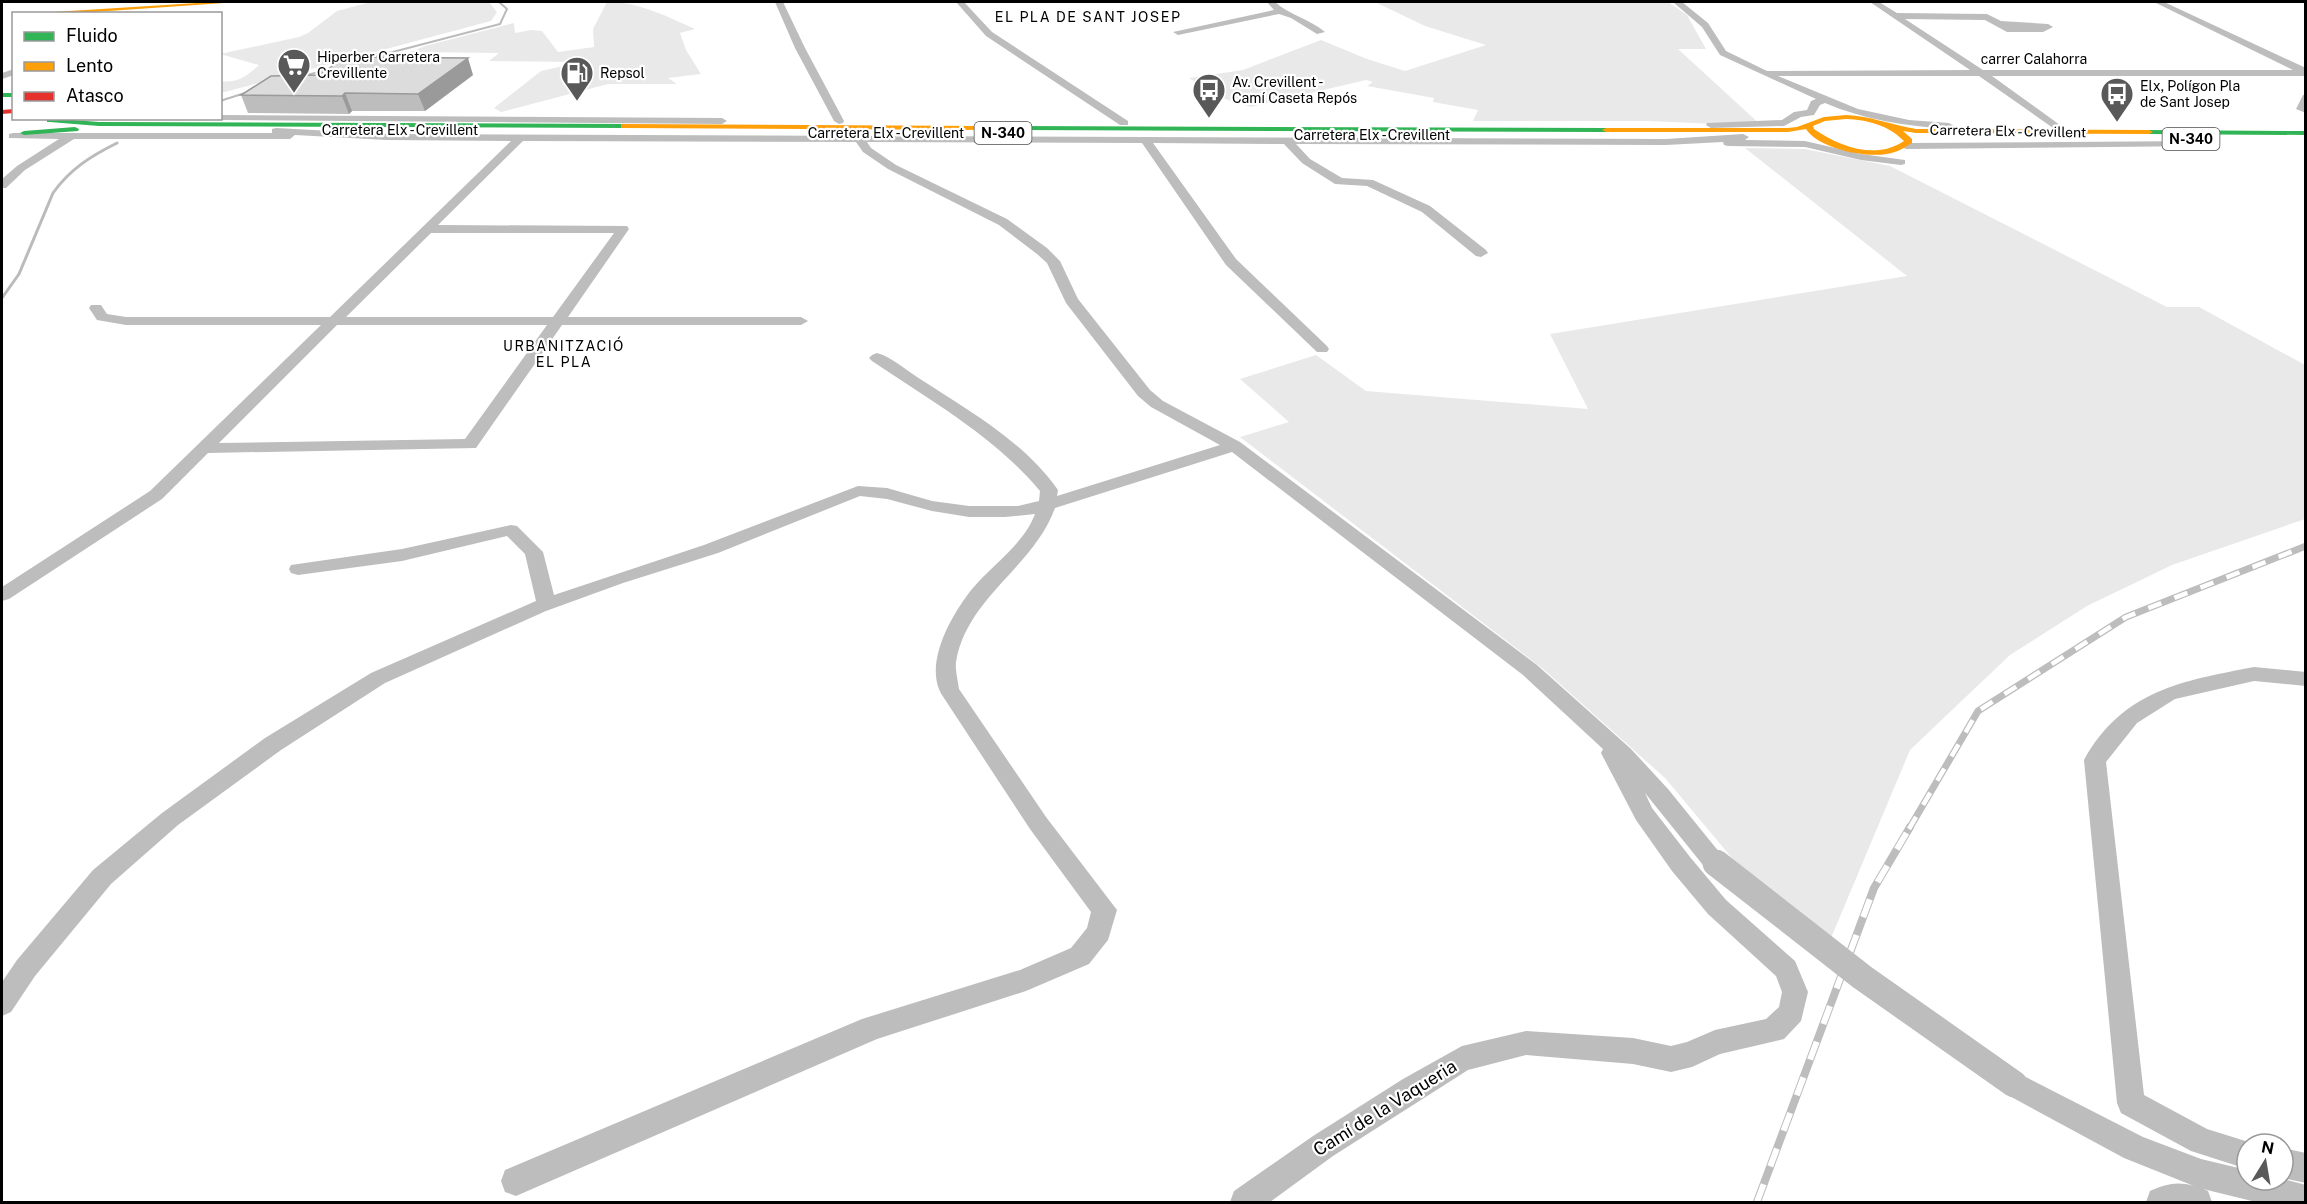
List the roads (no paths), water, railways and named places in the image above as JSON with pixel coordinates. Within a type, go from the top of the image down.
[{"type":"main road","points":[[108,12],[236,2]]},
{"type":"main road","name":"N-340","points":[[1810,127],[1826,119],[1870,121],[1903,133],[1904,150],[1861,150],[1820,139]]},
{"type":"main road","name":"N-340","points":[[13,136],[45,125],[49,120]]},
{"type":"main road","name":"Carretera Elx - Crevillent","points":[[57,120],[78,123],[206,124],[1676,131],[1766,131],[1810,127]]},
{"type":"main road","points":[[1810,127],[1810,130],[1820,139]]},
{"type":"main road","name":"Carretera Elx - Crevillent","points":[[1890,127],[1916,131],[2306,134]]},
{"type":"main road","points":[[2078,132],[2161,127]]},
{"type":"main road","name":"Carretera Elx - Crevillent","points":[[13,136],[71,129],[1752,136],[1820,139]]},
{"type":"main road","name":"Carretera Elx - Crevillent","points":[[1904,150],[1966,138],[2306,139]]},
{"type":"street","points":[[779,2],[800,48],[839,121]]},
{"type":"street","points":[[960,2],[989,34],[1124,123]]},
{"type":"street","points":[[1271,2],[1280,11],[1294,16],[1320,32]]},
{"type":"street","points":[[1677,2],[1705,25],[1723,53],[1763,73],[1855,112],[1929,126],[2306,128]]},
{"type":"street","points":[[1874,2],[1981,73],[2056,127]]},
{"type":"street","points":[[2158,2],[2306,73]]},
{"type":"street","points":[[1178,32],[1280,11]]},
{"type":"street","points":[[1896,16],[1987,17],[2000,24]]},
{"type":"street","name":"carrer Calahorra","points":[[1763,73],[2306,73]]},
{"type":"street","points":[[222,118],[1575,125],[1784,123],[1798,114],[1810,113],[1814,109],[1815,102],[1828,102],[1835,110],[1826,119]]},
{"type":"street","points":[[1855,112],[1870,121]]},
{"type":"street","points":[[206,124],[336,119]]},
{"type":"street","points":[[1575,125],[1676,131]]},
{"type":"street","points":[[255,130],[387,137]]},
{"type":"street","points":[[2,185],[21,168],[74,135]]},
{"type":"street","points":[[13,136],[1666,142],[1805,144],[1850,155],[1904,150],[2200,144]]},
{"type":"street","points":[[1666,142],[1752,136]]},
{"type":"street","points":[[2,595],[156,495],[519,138]]},
{"type":"street","points":[[859,139],[867,150],[892,167],[965,201],[1030,239],[1053,261],[1071,300],[1144,393],[1157,404],[1234,446],[1530,670],[1602,735],[1660,795],[1716,863],[1786,921],[1909,1014],[2014,1084],[2134,1148],[2200,1173],[2306,1200]]},
{"type":"street","points":[[1145,140],[1231,262],[1322,349]]},
{"type":"street","points":[[1287,141],[1306,160],[1339,181],[1369,183],[1426,209],[1482,253]]},
{"type":"street","points":[[203,448],[470,444],[623,229],[426,229]]},
{"type":"street","points":[[96,308],[102,317],[126,321],[801,321]]},
{"type":"street","points":[[516,1181],[872,1028],[1026,980],[1080,956],[1099,932],[1104,909],[1038,823],[982,741],[949,690],[945,664],[954,634],[978,595],[1029,539],[1042,519],[1048,503],[1049,490],[1039,477],[988,434],[877,358]]},
{"type":"street","points":[[2,1004],[26,968],[102,877],[189,806],[273,744],[378,678],[547,604],[711,549],[858,491],[880,490],[932,506],[976,513],[1022,511],[1234,446]]},
{"type":"street","points":[[298,569],[402,555],[511,530],[534,552],[547,604]]},
{"type":"street","points":[[2235,1151],[2201,1141],[2131,1103],[2095,760],[2129,718],[2168,694],[2208,683],[2254,675],[2306,679]]},
{"type":"street","name":"Camí de la Vaqueria","points":[[1245,1203],[1323,1146],[1462,1059],[1526,1043],[1633,1051],[1671,1059],[1692,1054],[1715,1042],[1774,1030],[1791,1012],[1796,992],[1786,969],[1717,907],[1681,864],[1644,814],[1602,735]]},
{"type":"street","points":[[2161,1203],[2179,1197],[2197,1203]]},
{"type":"waterway","points":[[366,59],[500,24],[507,9],[499,2]]},
{"type":"waterway","points":[[303,76],[331,69]]},
{"type":"waterway","points":[[222,100],[248,92]]},
{"type":"waterway","points":[[2,298],[19,274],[53,193],[82,164],[117,143]]},
{"type":"railway","points":[[1909,829],[1978,711],[2126,617],[2306,546]]},
{"type":"railway","points":[[1757,1202],[1874,888],[1910,827]]},
{"type":"place","name":"Hiperber Carretera Crevillente","points":[[294,94]]},
{"type":"place","name":"Repsol","points":[[577,102]]},
{"type":"place","name":"Av. Crevillent - Camí Caseta Repós","points":[[1209,119]]},
{"type":"place","name":"Elx, Polígon Pla de Sant Josep","points":[[2117,123]]},
{"type":"district","name":"EL PLA DE SANT JOSEP","points":[[1088,17]]},
{"type":"district","name":"URBANITZACIÓ EL PLA","points":[[564,354]]}]
